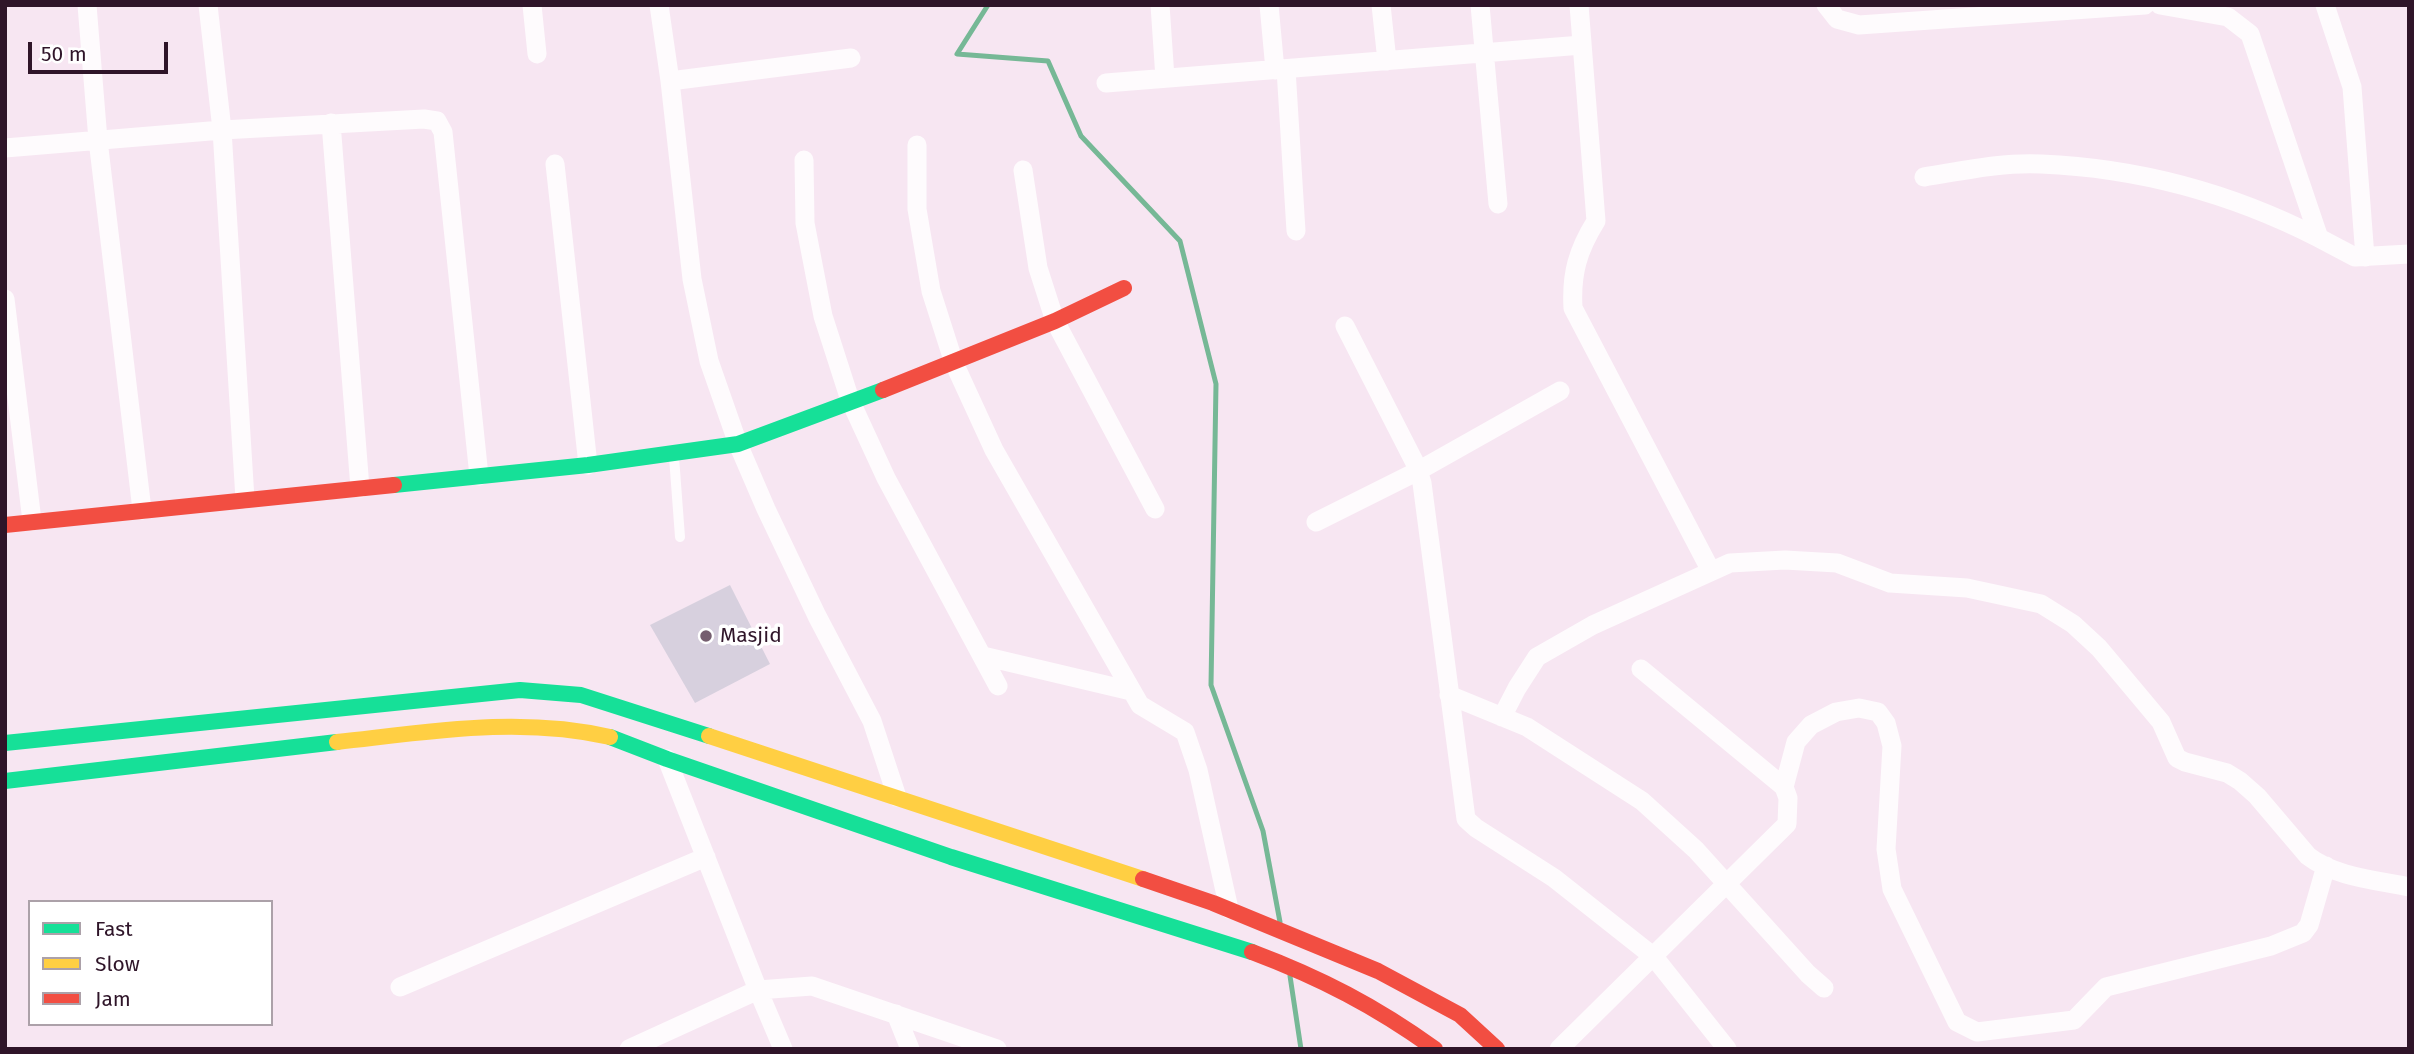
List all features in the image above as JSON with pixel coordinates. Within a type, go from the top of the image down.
[{"type":"street","points":[[87,5],[98,140],[142,509]]},
{"type":"street","points":[[208,5],[222,130],[245,499]]},
{"type":"street","points":[[532,5],[537,54]]},
{"type":"street","points":[[659,5],[692,279],[709,361],[738,444],[766,509],[817,616],[872,721],[897,797]]},
{"type":"street","points":[[1160,5],[1165,78]]},
{"type":"street","points":[[1269,5],[1280,69],[1296,230]]},
{"type":"street","points":[[1381,5],[1387,61]]},
{"type":"street","points":[[1480,5],[1498,204]]},
{"type":"street","points":[[1579,5],[1596,221],[1583,242],[1571,282],[1573,308],[1712,571]]},
{"type":"street","points":[[1826,5],[1837,19],[1859,25],[2145,5]]},
{"type":"street","points":[[2160,5],[2228,18],[2250,34],[2319,238]]},
{"type":"street","points":[[2325,5],[2352,87],[2365,257]]},
{"type":"street","points":[[1106,83],[1582,45]]},
{"type":"street","points":[[670,81],[850,58]]},
{"type":"street","points":[[5,148],[331,123],[424,119],[437,121],[443,132],[479,476]]},
{"type":"street","points":[[331,123],[360,488]]},
{"type":"street","points":[[917,145],[917,209],[931,291],[954,363],[994,450],[1140,705],[1185,732],[1238,913]]},
{"type":"street","points":[[804,160],[805,223],[822,316],[850,401],[886,478],[998,686]]},
{"type":"street","points":[[555,164],[588,464]]},
{"type":"street","points":[[1924,177],[2009,165],[2040,164],[2117,173],[2185,186],[2234,200],[2277,216],[2355,257],[2409,254]]},
{"type":"street","points":[[1023,170],[1038,268],[1055,321],[1155,509]]},
{"type":"street","points":[[5,525],[588,464],[738,444],[954,363],[1055,321],[1124,288]]},
{"type":"street","points":[[5,299],[32,521]]},
{"type":"street","points":[[1345,326],[1422,483],[1466,819],[1554,878],[1654,957],[1727,1049]]},
{"type":"street","points":[[1317,522],[1418,471],[1560,391]]},
{"type":"street","points":[[1502,716],[1537,657],[1593,625],[1730,563],[1785,560],[1837,563],[1890,583],[1967,588],[2041,604],[2073,624],[2099,648],[2161,722],[2177,758],[2227,773],[2240,781],[2257,796],[2308,856],[2346,873],[2409,887]]},
{"type":"street","points":[[983,656],[1132,691]]},
{"type":"street","points":[[1559,1049],[1787,824],[1788,798],[1784,787],[1641,668]]},
{"type":"street","points":[[5,743],[520,690],[581,695],[897,797],[1053,869],[1301,971],[1361,999],[1413,1031],[1435,1049]]},
{"type":"street","points":[[1449,695],[1527,727],[1642,801],[1696,850],[1808,974],[1824,988]]},
{"type":"street","points":[[1784,787],[1796,742],[1811,725],[1836,712],[1859,708],[1878,712],[1886,723],[1892,746],[1886,849],[1892,889],[1958,1022],[1978,1032],[2074,1020],[2106,987],[2271,946],[2302,933],[2309,925],[2326,866]]},
{"type":"street","points":[[5,781],[477,726],[553,727],[608,736],[667,759],[1053,869],[1238,913],[1378,971],[1460,1015],[1497,1049]]},
{"type":"street","points":[[667,759],[783,1049]]},
{"type":"street","points":[[400,987],[706,858]]},
{"type":"street","points":[[629,1049],[657,1043],[758,990],[812,986],[997,1049]]},
{"type":"street","points":[[895,1014],[910,1049]]},
{"type":"lane","points":[[674,453],[680,537]]},
{"type":"building","name":"Masjid","points":[[730,585],[770,664],[695,703],[650,625]]},
{"type":"waterway","points":[[988,5],[957,54],[1048,61],[1081,136],[1180,241],[1216,384],[1211,685],[1263,831],[1280,922]]},
{"type":"waterway","points":[[1290,976],[1301,1049]]},
{"type":"traffic: fast","points":[[394,485],[588,465],[738,444],[883,390]]},
{"type":"traffic: fast","points":[[5,743],[520,690],[581,695],[709,736]]},
{"type":"traffic: fast","points":[[610,737],[951,857],[1252,952]]},
{"type":"traffic: fast","points":[[5,781],[337,742]]},
{"type":"traffic: slow","points":[[337,742],[439,730],[508,727],[576,731],[610,737]]},
{"type":"traffic: slow","points":[[709,736],[1143,879]]},
{"type":"traffic: jam","points":[[883,390],[1055,321],[1124,288]]},
{"type":"traffic: jam","points":[[5,525],[394,485]]},
{"type":"traffic: jam","points":[[1143,879],[1213,903],[1378,971],[1460,1015],[1497,1049]]},
{"type":"traffic: jam","points":[[1252,952],[1347,994],[1391,1019],[1435,1049]]},
{"type":"place","name":"Masjid","points":[[706,636]]}]
